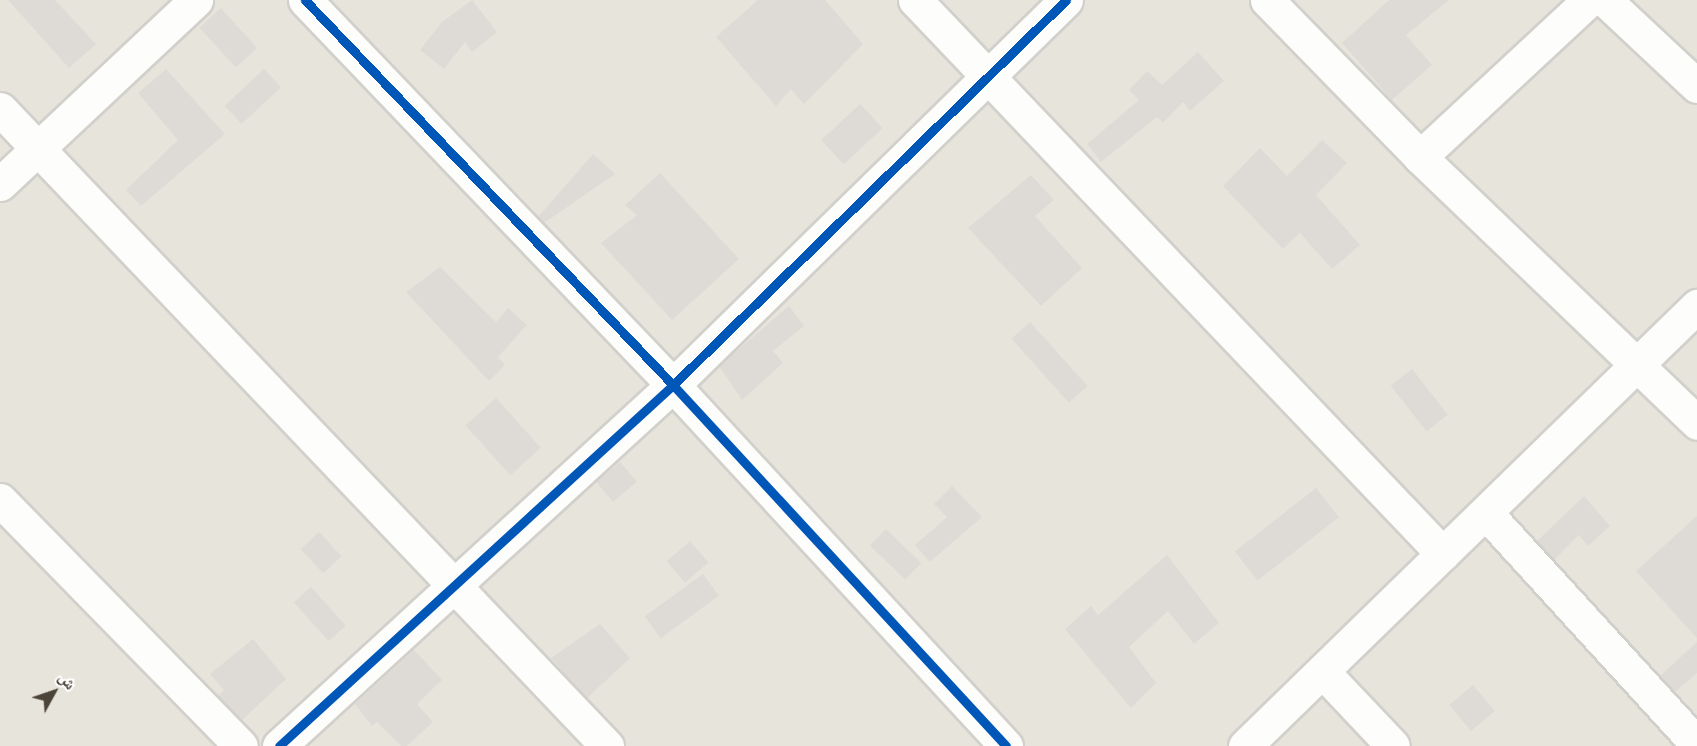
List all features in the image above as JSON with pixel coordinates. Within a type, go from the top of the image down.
[{"type":"street","points":[[0,184],[196,0]]},
{"type":"street","points":[[305,0],[673,385],[1006,746]]},
{"type":"street","points":[[915,0],[1443,555]]},
{"type":"street","points":[[279,746],[457,588],[673,385],[986,75],[1066,0]]},
{"type":"street","points":[[1267,0],[1420,157],[1697,423]]},
{"type":"street","points":[[1420,157],[1589,0]]},
{"type":"street","points":[[1605,0],[1697,86]]},
{"type":"street","points":[[0,109],[35,151],[607,746]]},
{"type":"street","points":[[1245,746],[1324,673],[1697,306]]},
{"type":"street","points":[[0,500],[241,746]]},
{"type":"street","points":[[1486,513],[1697,744]]},
{"type":"street","points":[[1324,673],[1393,746]]},
{"type":"shaded area","points":[[0,0],[1697,0],[1697,746],[0,746]]},
{"type":"building","points":[[8,0],[55,0],[96,44],[69,68]]},
{"type":"building","points":[[472,0],[497,32],[472,52],[465,42],[444,69],[420,50],[442,22]]},
{"type":"building","points":[[758,0],[825,0],[863,44],[804,104],[791,89],[776,106],[716,37]]},
{"type":"building","points":[[1389,0],[1449,0],[1406,35],[1432,65],[1392,100],[1342,43]]},
{"type":"building","points":[[221,8],[257,48],[236,68],[199,27]]},
{"type":"building","points":[[1198,52],[1224,81],[1190,111],[1183,102],[1163,123],[1157,117],[1101,162],[1087,144],[1139,100],[1129,90],[1147,71],[1162,85]]},
{"type":"building","points":[[166,69],[225,134],[141,206],[126,190],[178,140],[138,93]]},
{"type":"building","points":[[264,69],[281,87],[242,124],[225,106]]},
{"type":"building","points":[[860,104],[883,128],[844,164],[821,140]]},
{"type":"building","points":[[1322,140],[1347,163],[1316,195],[1360,245],[1332,269],[1300,233],[1283,249],[1223,186],[1260,148],[1287,176]]},
{"type":"building","points":[[593,154],[615,174],[544,223],[538,217]]},
{"type":"building","points":[[660,173],[739,259],[672,320],[601,243],[637,215],[625,205]]},
{"type":"building","points":[[1031,175],[1054,200],[1035,216],[1082,268],[1041,306],[968,228]]},
{"type":"building","points":[[440,267],[496,322],[508,308],[527,325],[498,357],[505,365],[489,381],[406,292]]},
{"type":"building","points":[[789,306],[804,326],[773,351],[783,363],[742,400],[719,366]]},
{"type":"building","points":[[1030,322],[1088,386],[1069,403],[1011,339]]},
{"type":"building","points":[[1412,369],[1448,415],[1426,431],[1391,386]]},
{"type":"building","points":[[496,398],[541,448],[510,475],[466,425]]},
{"type":"building","points":[[620,462],[637,482],[613,502],[596,482]]},
{"type":"building","points":[[952,486],[982,517],[930,562],[915,545],[947,517],[934,504]]},
{"type":"building","points":[[1316,488],[1339,517],[1258,581],[1235,551]]},
{"type":"building","points":[[1584,496],[1610,526],[1588,546],[1579,535],[1554,560],[1537,541]]},
{"type":"building","points":[[1697,516],[1697,638],[1636,571]]},
{"type":"building","points":[[886,529],[921,563],[905,580],[870,546]]},
{"type":"building","points":[[319,532],[342,556],[323,573],[301,549]]},
{"type":"building","points":[[690,541],[708,562],[685,582],[667,561]]},
{"type":"building","points":[[1167,555],[1219,623],[1194,644],[1168,611],[1129,647],[1156,683],[1131,708],[1065,629],[1091,606],[1098,615]]},
{"type":"building","points":[[703,574],[719,596],[661,638],[645,616]]},
{"type":"building","points":[[311,587],[346,626],[329,641],[294,602]]},
{"type":"building","points":[[600,624],[630,658],[587,698],[551,658]]},
{"type":"building","points":[[253,639],[286,679],[242,720],[218,696],[224,690],[210,674]]},
{"type":"building","points":[[1697,642],[1697,673],[1675,692],[1660,676]]},
{"type":"building","points":[[414,650],[442,680],[417,704],[433,722],[407,746],[401,746],[377,722],[372,726],[355,704]]},
{"type":"building","points":[[1473,685],[1495,711],[1471,731],[1449,705]]},
{"type":"cycle path","points":[[305,0],[673,385],[1006,746]]},
{"type":"cycle path","points":[[279,746],[673,385],[1066,0]]}]
